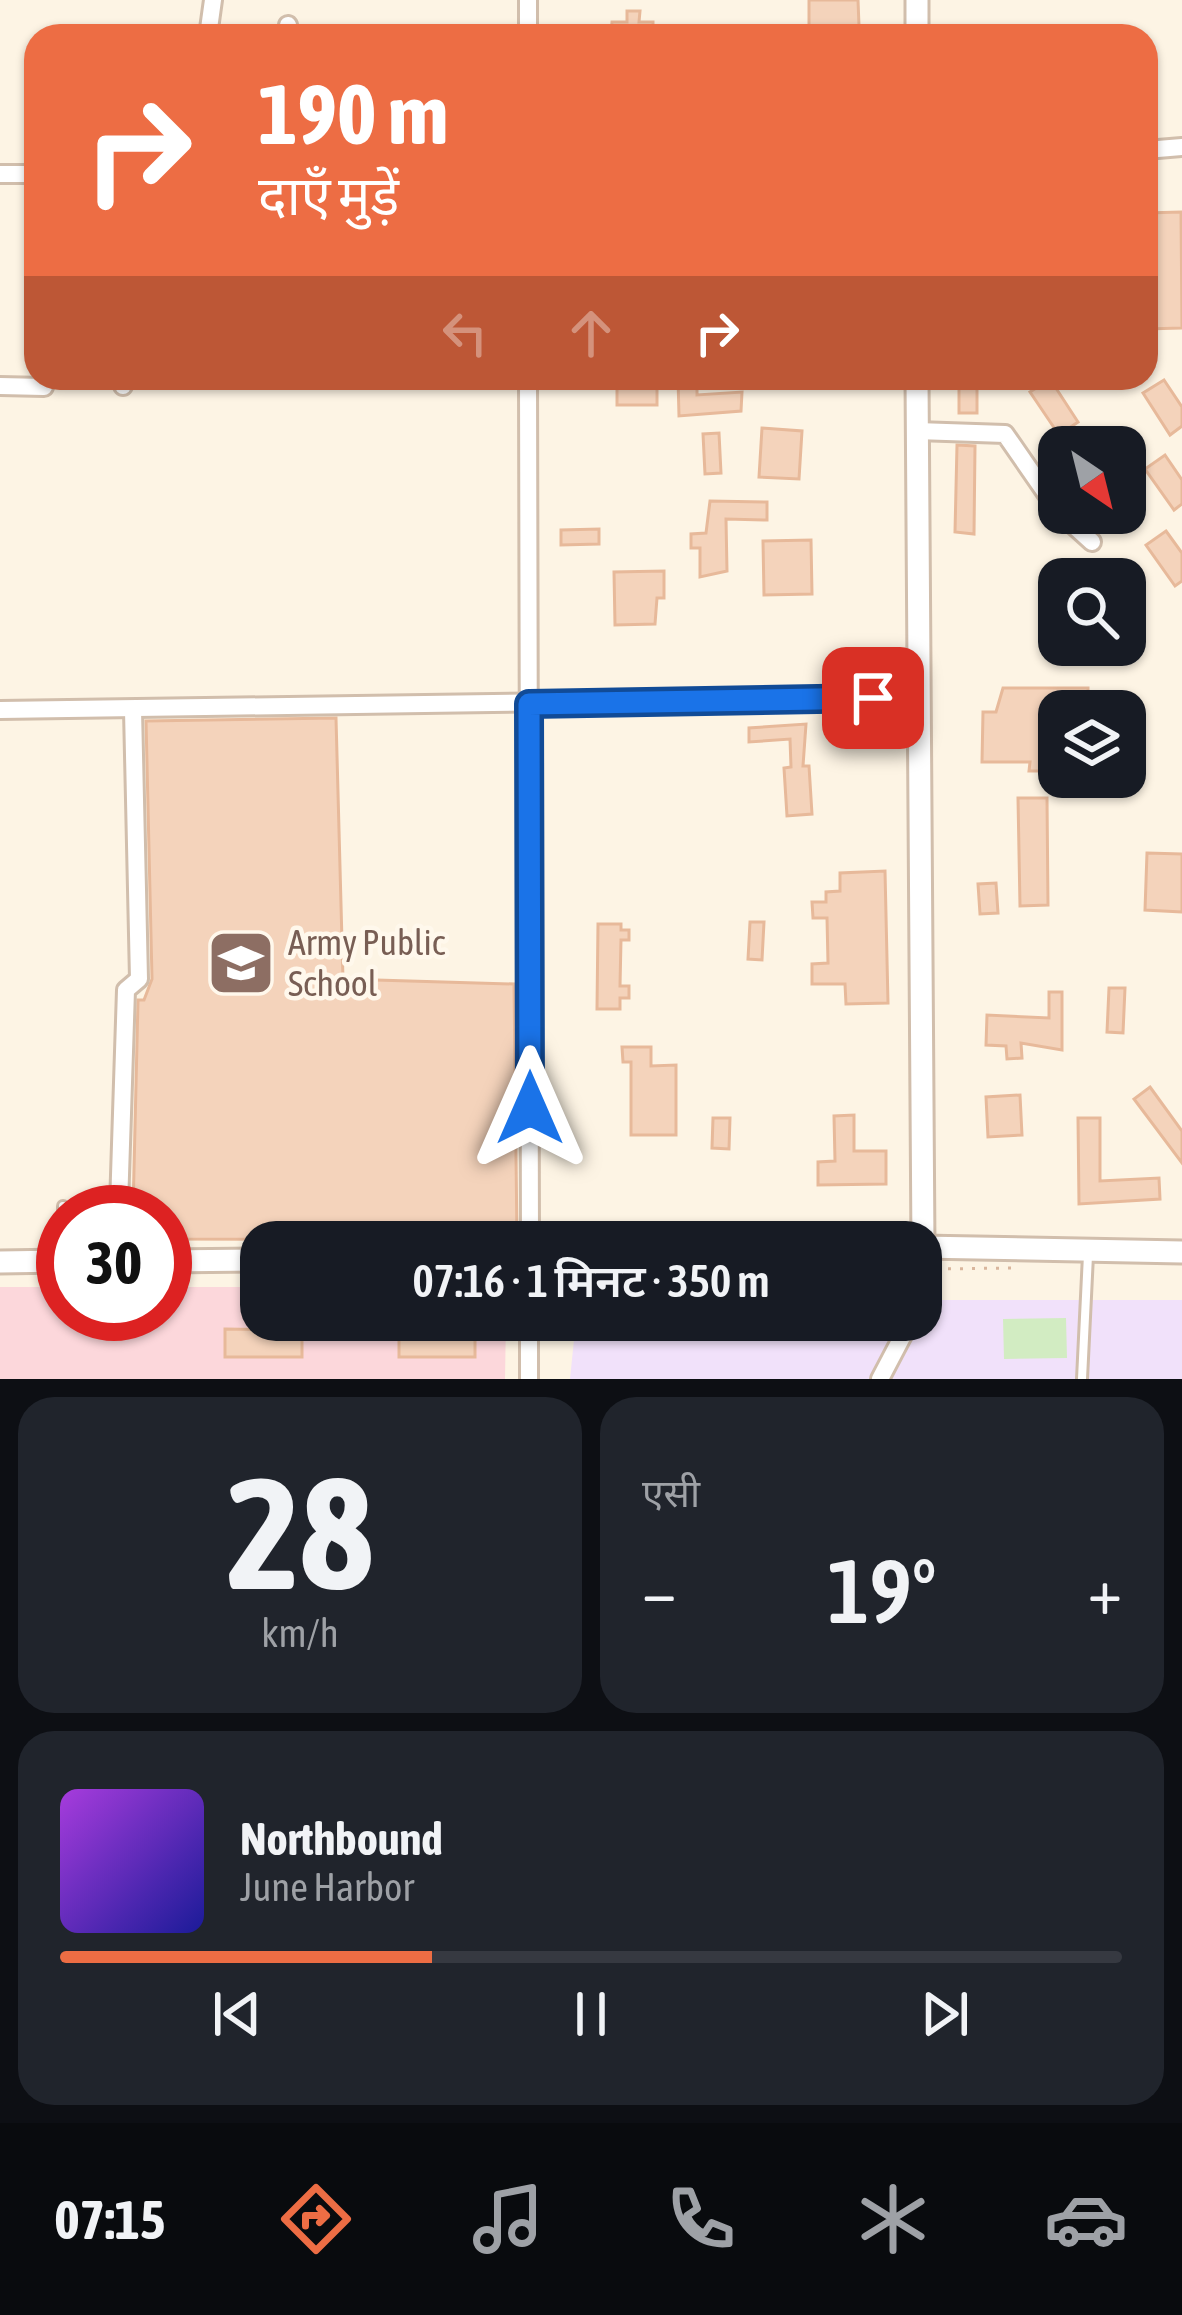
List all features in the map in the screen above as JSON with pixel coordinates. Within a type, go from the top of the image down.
[{"type":"street","points":[[528,390],[530,1221]]},
{"type":"street","points":[[916,390],[924,1221]]},
{"type":"street","points":[[916,431],[1005,434],[1038,482]]},
{"type":"street","points":[[1083,534],[1092,542]]},
{"type":"street","points":[[0,710],[916,697]]},
{"type":"street","points":[[120,1185],[126,990],[139,979],[133,710]]},
{"type":"street","points":[[942,1257],[1182,1252]]},
{"type":"street","points":[[192,1261],[240,1260]]},
{"type":"street","points":[[0,1262],[36,1261]]},
{"type":"street","points":[[529,1341],[529,1379]]},
{"type":"street","points":[[869,1379],[884,1371],[900,1341]]},
{"type":"lane","points":[[1082,1379],[1088,1254]]},
{"type":"path","points":[[942,1259],[1024,1268]]},
{"type":"shaded area","points":[[0,1287],[36,1287],[36,1341],[192,1341],[192,1287],[240,1287],[240,1341],[506,1341],[505,1379],[0,1379]]},
{"type":"shaded area","points":[[942,1300],[1182,1300],[1182,1379],[570,1379],[574,1341],[942,1341]]},
{"type":"green space","points":[[1066,1318],[1067,1358],[1004,1359],[1003,1319]]},
{"type":"building","points":[[809,0],[858,0],[859,24],[809,24]]},
{"type":"building","points":[[627,11],[640,11],[639,22],[653,24],[612,24],[627,22]]},
{"type":"building","points":[[1181,212],[1182,328],[1158,329],[1158,213]]},
{"type":"building","points":[[1164,380],[1182,407],[1182,426],[1170,435],[1143,393],[1158,390]]},
{"type":"building","points":[[617,390],[657,390],[657,405],[617,405]]},
{"type":"building","points":[[678,390],[697,390],[697,395],[742,392],[741,411],[679,416]]},
{"type":"building","points":[[959,390],[977,390],[977,413],[959,413]]},
{"type":"building","points":[[1033,390],[1057,390],[1078,422],[1053,426],[1030,392]]},
{"type":"building","points":[[762,428],[802,431],[799,479],[759,477]]},
{"type":"building","points":[[719,433],[721,473],[705,474],[703,434]]},
{"type":"building","points":[[957,445],[975,446],[974,534],[955,532]]},
{"type":"building","points":[[1165,455],[1182,480],[1182,504],[1174,510],[1146,468]]},
{"type":"building","points":[[710,501],[767,502],[767,520],[726,519],[727,571],[700,577],[700,548],[691,548],[691,534],[706,533]]},
{"type":"building","points":[[599,529],[599,544],[561,545],[561,530]]},
{"type":"building","points":[[1166,531],[1182,553],[1182,581],[1175,586],[1146,545]]},
{"type":"building","points":[[811,540],[812,594],[764,595],[763,541]]},
{"type":"building","points":[[664,571],[664,598],[657,598],[655,624],[615,625],[614,572]]},
{"type":"building","points":[[1003,688],[1088,688],[1038,690],[1038,771],[1029,771],[1030,762],[982,762],[983,712],[996,712]]},
{"type":"building","name":"Army Public School","points":[[336,718],[343,979],[514,984],[517,1221],[240,1221],[240,1239],[192,1239],[192,1185],[134,1185],[138,1000],[144,1000],[152,979],[146,721]]},
{"type":"building","points":[[806,724],[803,766],[809,766],[812,814],[787,816],[784,768],[791,767],[790,739],[749,742],[749,728]]},
{"type":"building","points":[[1018,798],[1047,798],[1048,905],[1020,906]]},
{"type":"building","points":[[1147,853],[1182,854],[1182,912],[1145,910]]},
{"type":"building","points":[[885,871],[888,1003],[846,1004],[845,984],[812,984],[812,964],[828,963],[827,918],[813,918],[812,902],[826,902],[826,892],[840,891],[840,873]]},
{"type":"building","points":[[996,883],[998,913],[980,914],[978,884]]},
{"type":"building","points":[[750,922],[764,922],[762,960],[748,959]]},
{"type":"building","points":[[598,924],[621,924],[621,930],[629,930],[629,940],[621,940],[620,986],[629,986],[629,998],[620,998],[620,1009],[597,1009]]},
{"type":"building","points":[[1109,988],[1125,988],[1123,1033],[1107,1032]]},
{"type":"building","points":[[1049,992],[1062,992],[1062,1050],[1021,1043],[1022,1058],[1007,1059],[1006,1046],[986,1045],[987,1015],[1049,1018]]},
{"type":"building","points":[[622,1047],[651,1047],[651,1066],[676,1065],[676,1135],[631,1135],[631,1062],[623,1062]]},
{"type":"building","points":[[1150,1087],[1182,1131],[1182,1163],[1134,1099]]},
{"type":"building","points":[[1020,1095],[1022,1135],[988,1137],[986,1097]]},
{"type":"building","points":[[854,1115],[854,1151],[886,1151],[886,1184],[818,1185],[818,1162],[835,1161],[834,1116]]},
{"type":"building","points":[[713,1118],[730,1118],[729,1149],[712,1148]]},
{"type":"building","points":[[1078,1118],[1100,1118],[1100,1181],[1159,1178],[1160,1199],[1079,1204]]},
{"type":"building","points":[[225,1329],[240,1329],[240,1341],[302,1341],[302,1357],[225,1357]]},
{"type":"building","points":[[399,1341],[475,1341],[475,1357],[399,1357]]},
{"type":"place","name":"Army Public School","points":[[241,963]]},
{"type":"route","points":[[530,1108],[529,704],[873,698]]}]
